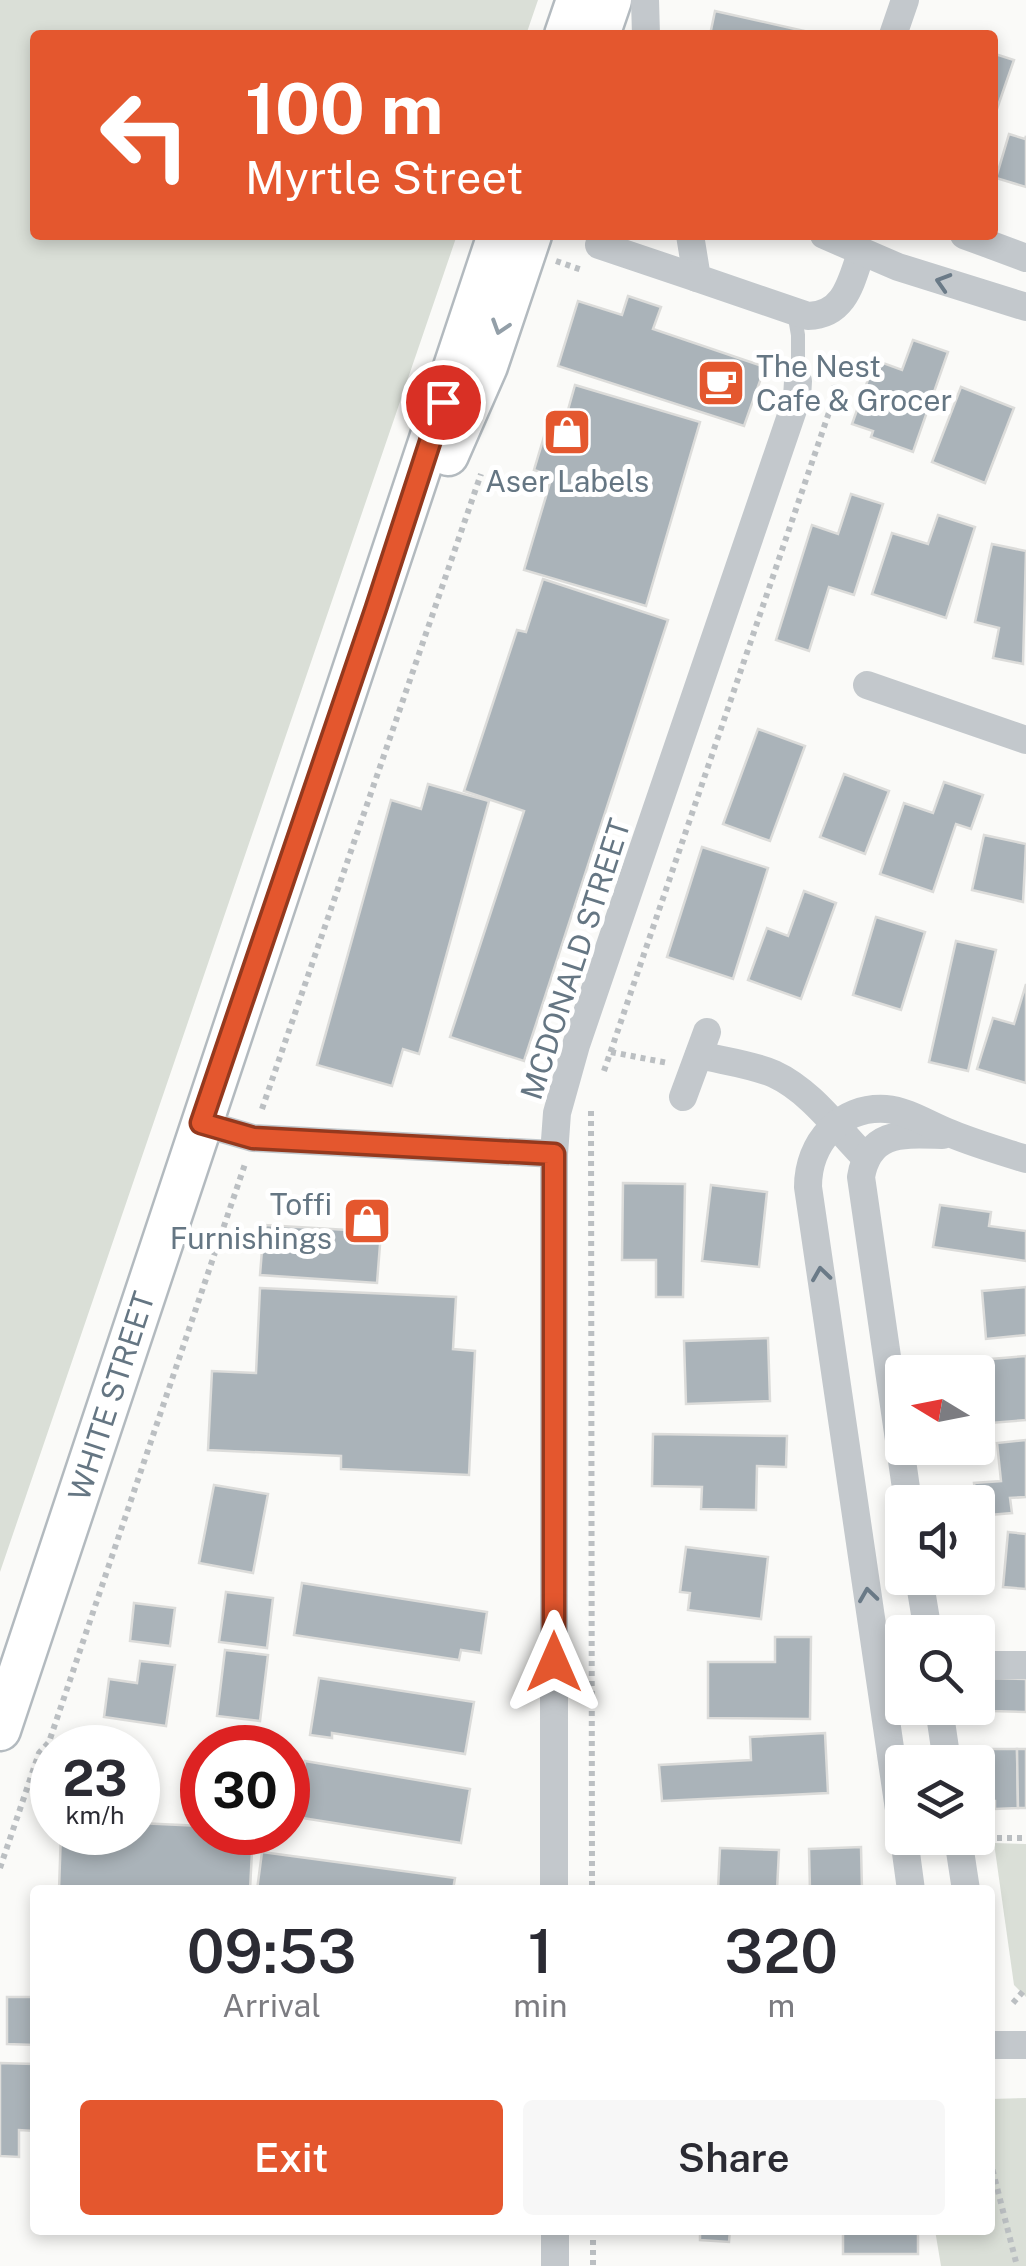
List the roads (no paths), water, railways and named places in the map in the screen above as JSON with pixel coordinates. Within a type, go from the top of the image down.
[{"type":"main road","points":[[567,30],[577,0]]},
{"type":"main road","points":[[601,30],[611,0]]},
{"type":"main road","name":"WHITE STREET","points":[[0,1730],[496,240]]},
{"type":"main road","name":"WHITE STREET","points":[[376,608],[474,399],[529,240]]},
{"type":"street","points":[[645,0],[646,30]]},
{"type":"street","points":[[895,30],[905,0]]},
{"type":"street","points":[[691,240],[697,278]]},
{"type":"street","points":[[977,240],[1026,258]]},
{"type":"street","points":[[599,244],[814,316],[835,309],[844,297],[858,244],[1026,307]]},
{"type":"street","name":"MCDONALD STREET","points":[[554,1885],[554,1154],[558,1113],[576,1045],[791,416],[798,381]]},
{"type":"street","points":[[867,685],[1026,740]]},
{"type":"street","points":[[683,1097],[700,1052],[760,1069],[810,1099],[866,1158]]},
{"type":"street","points":[[885,1636],[808,1187],[813,1154],[833,1125],[858,1112],[890,1110],[1026,1159]]},
{"type":"street","points":[[201,1123],[253,1138],[554,1154]]},
{"type":"street","points":[[905,1485],[861,1177],[866,1158],[890,1137],[954,1135]]},
{"type":"street","points":[[995,1665],[1026,1665]]},
{"type":"street","points":[[906,1855],[910,1885]]},
{"type":"street","points":[[961,1855],[965,1885]]},
{"type":"street","points":[[995,2045],[1026,2045]]},
{"type":"street","points":[[554,2235],[555,2266]]},
{"type":"lane","name":"MCDONALD STREET","points":[[794,312],[798,381]]},
{"type":"place","name":"The Nest Cafe & Grocer","points":[[721,383]]},
{"type":"place","name":"Aser Labels","points":[[567,432]]},
{"type":"place","name":"Toffi Furnishings","points":[[367,1221]]}]
